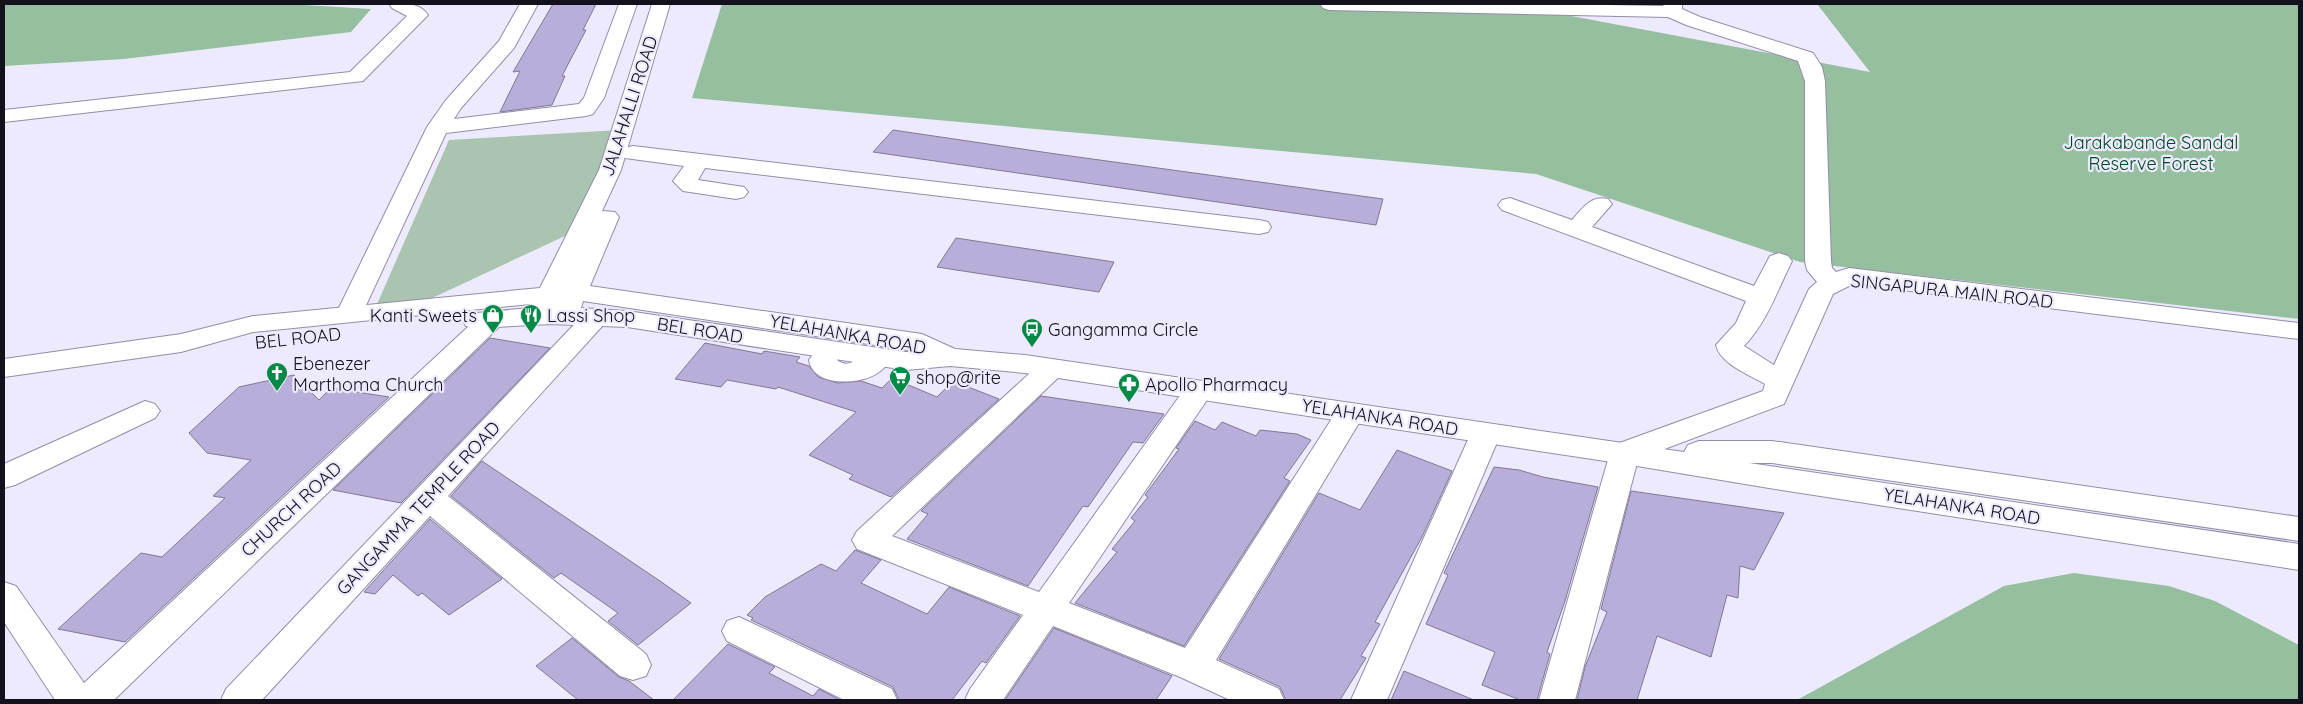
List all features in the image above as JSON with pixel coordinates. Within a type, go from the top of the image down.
[{"type":"street","points":[[4,116],[356,77],[419,15],[398,4]]},
{"type":"street","points":[[357,314],[452,104],[508,44],[529,4]]},
{"type":"street","points":[[445,122],[586,110],[594,98],[628,4]]},
{"type":"street","name":"JALAHALLI ROAD","points":[[557,303],[610,170],[661,4]]},
{"type":"street","name":"JALAHALLI ROAD","points":[[557,303],[633,153],[678,4]]},
{"type":"street","points":[[1329,4],[1662,12],[1672,7],[1694,21],[1787,50],[1806,58],[1810,62],[1815,81],[1818,262],[1820,270],[1832,284]]},
{"type":"street","points":[[445,122],[462,111],[469,98]]},
{"type":"street","points":[[633,153],[1259,227]]},
{"type":"street","points":[[699,161],[685,181],[691,186],[736,192]]},
{"type":"street","points":[[1576,230],[1600,204]]},
{"type":"street","points":[[1510,206],[1762,298]]},
{"type":"street","points":[[1779,261],[1746,327],[1730,345],[1731,350],[1780,381]]},
{"type":"street","name":"SINGAPURA MAIN ROAD","points":[[1625,453],[1774,397],[1822,290],[1849,276],[2299,331]]},
{"type":"street","name":"BEL ROAD","points":[[181,343],[227,346],[493,318],[557,303]]},
{"type":"street","name":"BEL ROAD","points":[[4,368],[181,343],[253,324],[357,314],[557,303],[596,317],[627,319],[830,350],[823,360],[824,366],[830,370],[850,374],[860,372],[869,367],[878,357],[906,362],[950,357]]},
{"type":"street","name":"YELAHANKA ROAD","points":[[557,303],[922,343],[950,357],[1052,368],[1625,453],[1775,478],[2299,557]]},
{"type":"street","name":"GANGAMMA TEMPLE ROAD","points":[[239,700],[596,317]]},
{"type":"street","name":"CHURCH ROAD","points":[[90,700],[493,318]]},
{"type":"street","points":[[1052,368],[868,540],[1194,666],[1266,700]]},
{"type":"street","points":[[983,700],[1199,390]]},
{"type":"street","points":[[4,477],[144,411]]},
{"type":"street","points":[[1194,666],[1350,413]]},
{"type":"street","points":[[1369,700],[1486,433]]},
{"type":"street","name":"YELAHANKA ROAD","points":[[1625,453],[1772,452],[2299,530]]},
{"type":"street","points":[[1557,700],[1625,453]]},
{"type":"street","points":[[428,497],[633,665]]},
{"type":"street","points":[[4,594],[74,700]]},
{"type":"street","points":[[739,631],[879,700]]},
{"type":"green space","points":[[4,4],[288,4],[371,9],[351,32],[124,59],[4,66]]},
{"type":"green space","name":"Jarakabande Sandal Reserve Forest","points":[[722,4],[1367,4],[1534,9],[1870,72],[1817,4],[2299,4],[2299,319],[1800,262],[1536,174],[692,98]]},
{"type":"green space","points":[[619,130],[582,228],[415,306],[374,311],[449,140]]},
{"type":"green space","points":[[2074,573],[2169,586],[2215,601],[2299,645],[2299,700],[1797,700],[2004,586]]},
{"type":"building","points":[[553,4],[596,4],[583,30],[586,30],[562,76],[565,76],[552,105],[500,112],[520,71],[513,72]]},
{"type":"building","points":[[893,130],[1383,199],[1376,225],[873,152]]},
{"type":"building","points":[[956,238],[1114,262],[1099,292],[937,267]]},
{"type":"building","points":[[490,338],[550,348],[401,503],[333,490]]},
{"type":"building","points":[[705,343],[762,354],[764,351],[800,357],[796,362],[809,366],[818,377],[837,383],[861,381],[882,388],[892,378],[937,397],[953,381],[999,399],[891,497],[849,479],[853,475],[809,455],[856,412],[778,387],[776,389],[727,380],[721,387],[675,379]]},
{"type":"building","points":[[294,375],[319,400],[331,388],[389,397],[125,642],[58,629],[141,553],[162,557],[225,498],[213,496],[251,460],[207,453],[189,433],[239,387]]},
{"type":"building","points":[[1041,396],[1164,414],[1143,443],[1133,442],[1088,507],[1083,506],[1028,586],[907,539],[928,514],[921,511]]},
{"type":"building","points":[[1195,421],[1215,430],[1222,422],[1256,436],[1260,430],[1297,434],[1311,440],[1284,478],[1290,481],[1184,646],[1075,603],[1117,552],[1112,549],[1135,521],[1131,518],[1148,497],[1145,495],[1179,449],[1176,448]]},
{"type":"building","points":[[1397,450],[1452,471],[1422,537],[1375,622],[1380,624],[1361,656],[1366,658],[1340,700],[1286,700],[1280,687],[1219,659],[1319,493],[1360,510]]},
{"type":"building","points":[[482,461],[691,603],[638,645],[608,621],[618,613],[561,573],[554,578],[451,496]]},
{"type":"building","points":[[1494,467],[1519,470],[1543,477],[1598,487],[1565,601],[1547,652],[1550,654],[1537,700],[1520,700],[1482,685],[1495,652],[1426,624],[1448,575],[1444,573]]},
{"type":"building","points":[[1631,491],[1784,513],[1754,570],[1740,566],[1738,598],[1727,595],[1711,657],[1657,636],[1637,700],[1577,700],[1585,667],[1607,612],[1601,609]]},
{"type":"building","points":[[430,519],[502,579],[449,615],[422,593],[418,596],[393,575],[375,594],[364,592]]},
{"type":"building","points":[[855,550],[881,560],[861,583],[927,614],[949,587],[1020,616],[986,663],[982,661],[952,700],[899,700],[893,687],[751,620],[753,618],[747,615],[765,597],[821,564],[836,571]]},
{"type":"building","points":[[1054,628],[1172,676],[1156,700],[1005,700]]},
{"type":"building","points":[[572,638],[619,677],[629,681],[654,700],[578,700],[536,666]]},
{"type":"building","points":[[728,644],[775,667],[769,673],[813,696],[819,689],[840,700],[673,700]]},
{"type":"building","points":[[1404,671],[1474,700],[1391,700]]},
{"type":"place","name":"Kanti Sweets","points":[[493,334]]},
{"type":"place","name":"Lassi Shop","points":[[531,334]]},
{"type":"place","name":"Gangamma Circle","points":[[1032,348]]},
{"type":"place","name":"Ebenezer Marthoma Church","points":[[277,392]]},
{"type":"place","name":"shop@rite","points":[[900,396]]},
{"type":"place","name":"Apollo Pharmacy","points":[[1129,403]]}]
